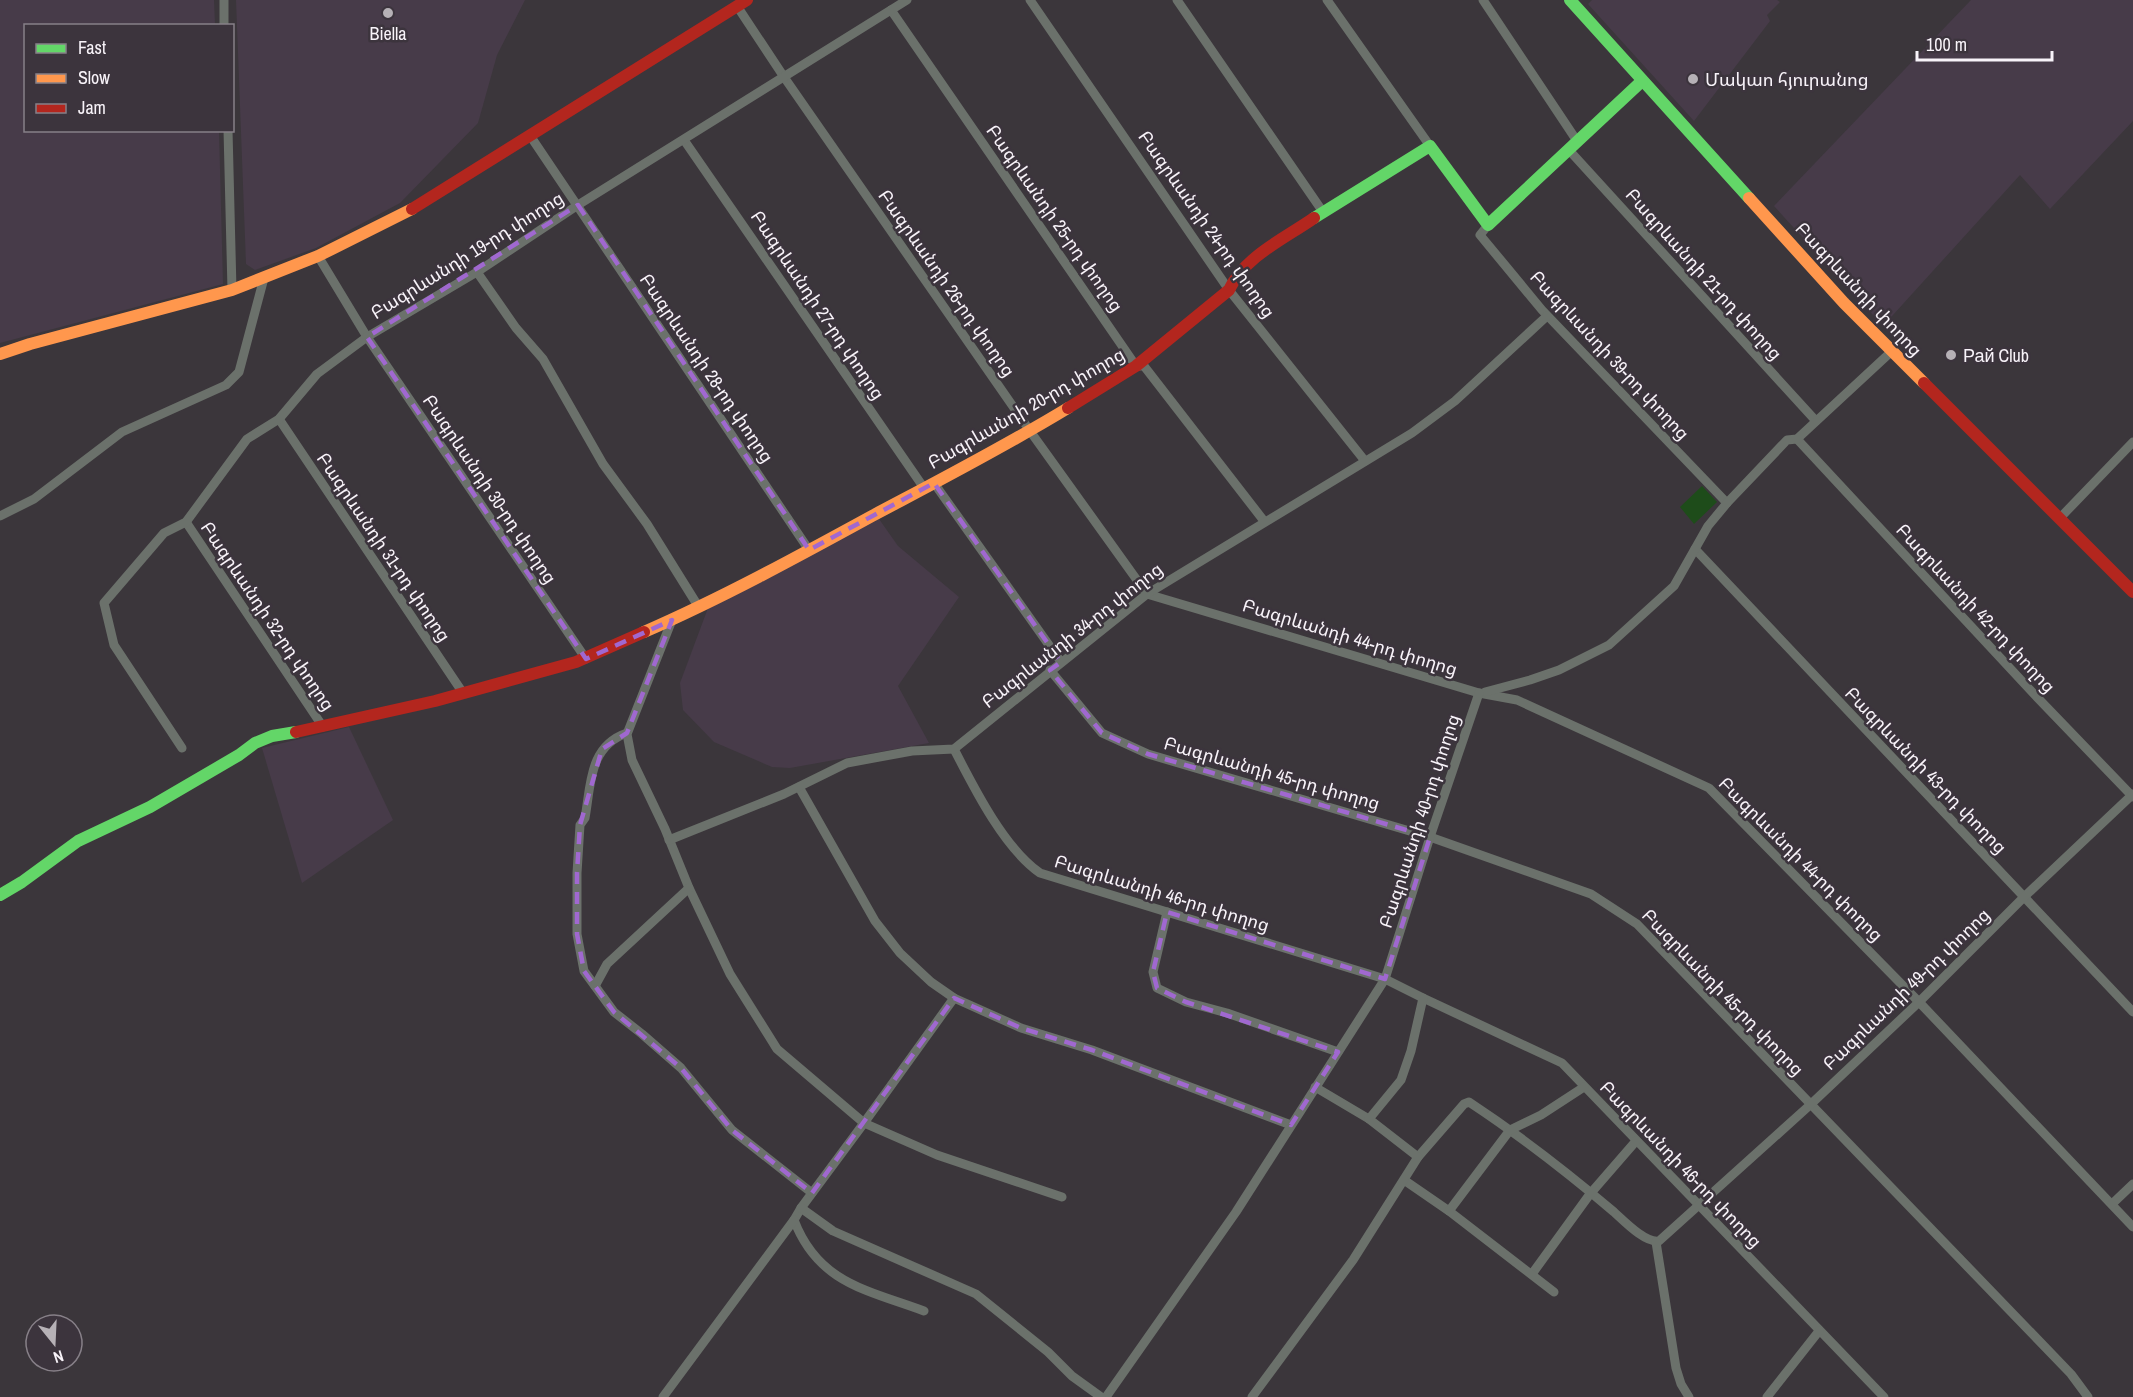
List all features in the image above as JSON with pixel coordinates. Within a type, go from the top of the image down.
[{"type":"street","points":[[224,0],[224,24]]},
{"type":"street","name":"Բագրևանդի 19-րդ փողոց","points":[[182,748],[114,645],[104,603],[164,533],[186,522],[247,439],[279,419],[317,374],[367,337],[477,272],[578,205],[907,0]]},
{"type":"street","name":"Բագրևանդի 24-րդ փողոց","points":[[1030,0],[1229,290],[1365,461]]},
{"type":"street","points":[[1177,0],[1323,212]]},
{"type":"street","points":[[1327,0],[1488,225],[1642,81]]},
{"type":"street","name":"Բագրևանդի 21-րդ փողոց","points":[[1483,0],[1572,145],[1816,421]]},
{"type":"street","name":"Բագրևանդի փողոց","points":[[1570,0],[1844,303],[2133,592]]},
{"type":"street","points":[[0,354],[232,290],[318,256],[422,204],[742,3]]},
{"type":"street","name":"Բագրևանդի 26-րդ փողոց","points":[[742,3],[784,77],[1030,431],[1147,594]]},
{"type":"street","name":"Բագրևանդի 25-րդ փողոց","points":[[891,10],[1136,366],[1144,366],[1264,521]]},
{"type":"street","points":[[228,132],[232,290]]},
{"type":"street","name":"Բագրևանդի 28-րդ փողոց","points":[[531,137],[809,550]]},
{"type":"street","name":"Բագրևանդի 27-րդ փողոց","points":[[684,140],[929,486],[1061,662]]},
{"type":"street","name":"Բագրևանդի 20-րդ փողոց","points":[[0,895],[22,882],[78,841],[150,807],[239,755],[255,743],[272,736],[323,728],[463,693],[586,659],[672,620],[809,550],[1030,431],[1136,366],[1229,290],[1235,277],[1245,265],[1323,212],[1430,146]]},
{"type":"street","name":"Բագրևանդի 39-րդ փողոց","points":[[1488,225],[1480,235],[1547,316],[1726,503]]},
{"type":"street","name":"Բագրևանդի 30-րդ փողոց","points":[[318,256],[367,337],[586,659]]},
{"type":"street","points":[[477,272],[516,328],[543,359],[603,464],[647,524],[698,606]]},
{"type":"street","points":[[0,516],[34,499],[122,432],[226,385],[238,372],[264,278]]},
{"type":"street","name":"Բագրևանդի 34-րդ փողոց","points":[[954,749],[1147,594],[1412,433],[1455,400],[1547,316]]},
{"type":"street","points":[[1479,693],[1559,670],[1610,645],[1674,586],[1708,526],[1726,503],[1787,440],[1797,440],[1892,351]]},
{"type":"street","name":"Բագրևանդի 31-րդ փողոց","points":[[279,419],[463,693]]},
{"type":"street","name":"Բագրևանդի 42-րդ փողոց","points":[[1797,440],[2034,694],[2132,795]]},
{"type":"street","points":[[2059,519],[2133,442]]},
{"type":"street","name":"Բագրևանդի 32-րդ փողոց","points":[[186,522],[323,728]]},
{"type":"street","name":"Բագրևանդի 43-րդ փողոց","points":[[1695,549],[2133,1012]]},
{"type":"street","name":"Բագրևանդի 44-րդ փողոց","points":[[1147,594],[1479,693],[1517,700],[1709,788],[1919,1002],[2133,1227]]},
{"type":"street","points":[[672,620],[627,733],[632,760],[730,974],[777,1049],[864,1123],[937,1155],[1062,1197]]},
{"type":"street","name":"Բագրևանդի 45-րդ փողոց","points":[[1050,670],[1102,733],[1148,754],[1430,837],[1591,894],[1636,924],[2072,1374],[2088,1397]]},
{"type":"street","name":"Բագրևանդի 40-րդ փողոց","points":[[1106,1397],[1236,1212],[1385,979],[1479,693]]},
{"type":"street","points":[[627,733],[608,743],[599,755],[585,818],[580,825],[577,934],[584,971],[614,1012],[681,1068],[732,1130],[812,1193]]},
{"type":"street","points":[[669,840],[799,787],[847,763],[912,751],[954,749]]},
{"type":"street","name":"Բագրևանդի 46-րդ փողոց","points":[[954,749],[984,807],[1029,865],[1040,873],[1385,979]]},
{"type":"street","points":[[799,787],[875,921],[900,953],[931,982],[954,998],[1021,1029],[1092,1050],[1290,1125]]},
{"type":"street","name":"Բագրևանդի 49-րդ փողոց","points":[[1656,1242],[1810,1105],[2132,795]]},
{"type":"street","points":[[595,986],[607,964],[689,888]]},
{"type":"street","points":[[1167,912],[1153,972],[1157,988],[1186,1002],[1227,1013],[1338,1052]]},
{"type":"street","points":[[1369,1119],[1401,1080],[1411,1051],[1423,998],[1385,979]]},
{"type":"street","points":[[663,1397],[954,998]]},
{"type":"street","name":"Բագրևանդի 46-րդ փողոց","points":[[1423,998],[1562,1064],[1884,1397]]},
{"type":"street","points":[[1315,1087],[1369,1119],[1418,1157]]},
{"type":"street","points":[[1449,1211],[1510,1130],[1541,1115],[1584,1087]]},
{"type":"street","points":[[1252,1397],[1353,1260],[1418,1157],[1464,1104],[1469,1102],[1510,1130],[1633,1228],[1656,1242],[1676,1368],[1681,1384],[1689,1397]]},
{"type":"street","points":[[1532,1274],[1590,1194],[1636,1141]]},
{"type":"street","points":[[1404,1180],[1449,1211],[1554,1292]]},
{"type":"street","points":[[2112,1204],[2133,1184]]},
{"type":"street","points":[[801,1208],[833,1231],[976,1294],[1048,1352],[1072,1376],[1101,1397]]},
{"type":"street","points":[[794,1220],[822,1265],[843,1281],[924,1311]]},
{"type":"street","points":[[1767,1397],[1819,1330]]},
{"type":"highlighted area","points":[[578,205],[809,550],[934,483],[1061,662],[1050,670],[1102,733],[1148,754],[1430,837],[1385,979],[1167,912],[1153,972],[1157,988],[1186,1002],[1338,1052],[1291,1125],[1092,1050],[1021,1028],[954,998],[812,1193],[732,1130],[681,1068],[614,1012],[584,971],[577,934],[580,825],[602,749],[627,733],[672,620],[586,659],[367,337]]},
{"type":"shaded area","points":[[0,0],[214,0],[215,24],[24,24],[24,132],[219,132],[223,284],[0,343]]},
{"type":"shaded area","points":[[236,0],[525,0],[497,55],[478,123],[400,203],[316,248],[255,270],[246,264]]},
{"type":"shaded area","points":[[1592,0],[1777,0],[1780,2],[1767,15],[1770,21],[1694,121],[1588,4]]},
{"type":"shaded area","points":[[1971,0],[2133,0],[2133,121],[2050,209],[2020,175],[1883,326],[1774,206]]},
{"type":"shaded area","points":[[879,519],[898,546],[959,597],[898,686],[929,743],[790,768],[772,767],[714,742],[683,710],[680,683],[708,608]]},
{"type":"shaded area","points":[[349,727],[393,820],[302,883],[262,748]]},
{"type":"green space","points":[[1702,486],[1717,502],[1694,524],[1680,507]]},
{"type":"traffic: fast","points":[[1570,0],[1749,198]]},
{"type":"traffic: fast","points":[[1314,218],[1430,146],[1488,225],[1642,81]]},
{"type":"traffic: fast","points":[[0,895],[22,882],[78,841],[150,807],[239,755],[255,743],[272,736],[296,732]]},
{"type":"traffic: slow","points":[[1749,198],[1844,303],[1924,383]]},
{"type":"traffic: slow","points":[[0,354],[232,290],[318,256],[412,209]]},
{"type":"traffic: slow","points":[[644,632],[787,562],[1068,408]]},
{"type":"traffic: jam","points":[[412,209],[747,0]]},
{"type":"traffic: jam","points":[[1068,408],[1136,366],[1229,290],[1236,278],[1255,258],[1314,218]]},
{"type":"traffic: jam","points":[[1924,383],[2133,592]]},
{"type":"traffic: jam","points":[[296,732],[435,701],[576,662],[644,632]]},
{"type":"place","name":"Biella","points":[[388,13]]},
{"type":"place","name":"Մակաո հյուրանոց","points":[[1693,79]]},
{"type":"place","name":"Рай Club","points":[[1951,355]]}]
